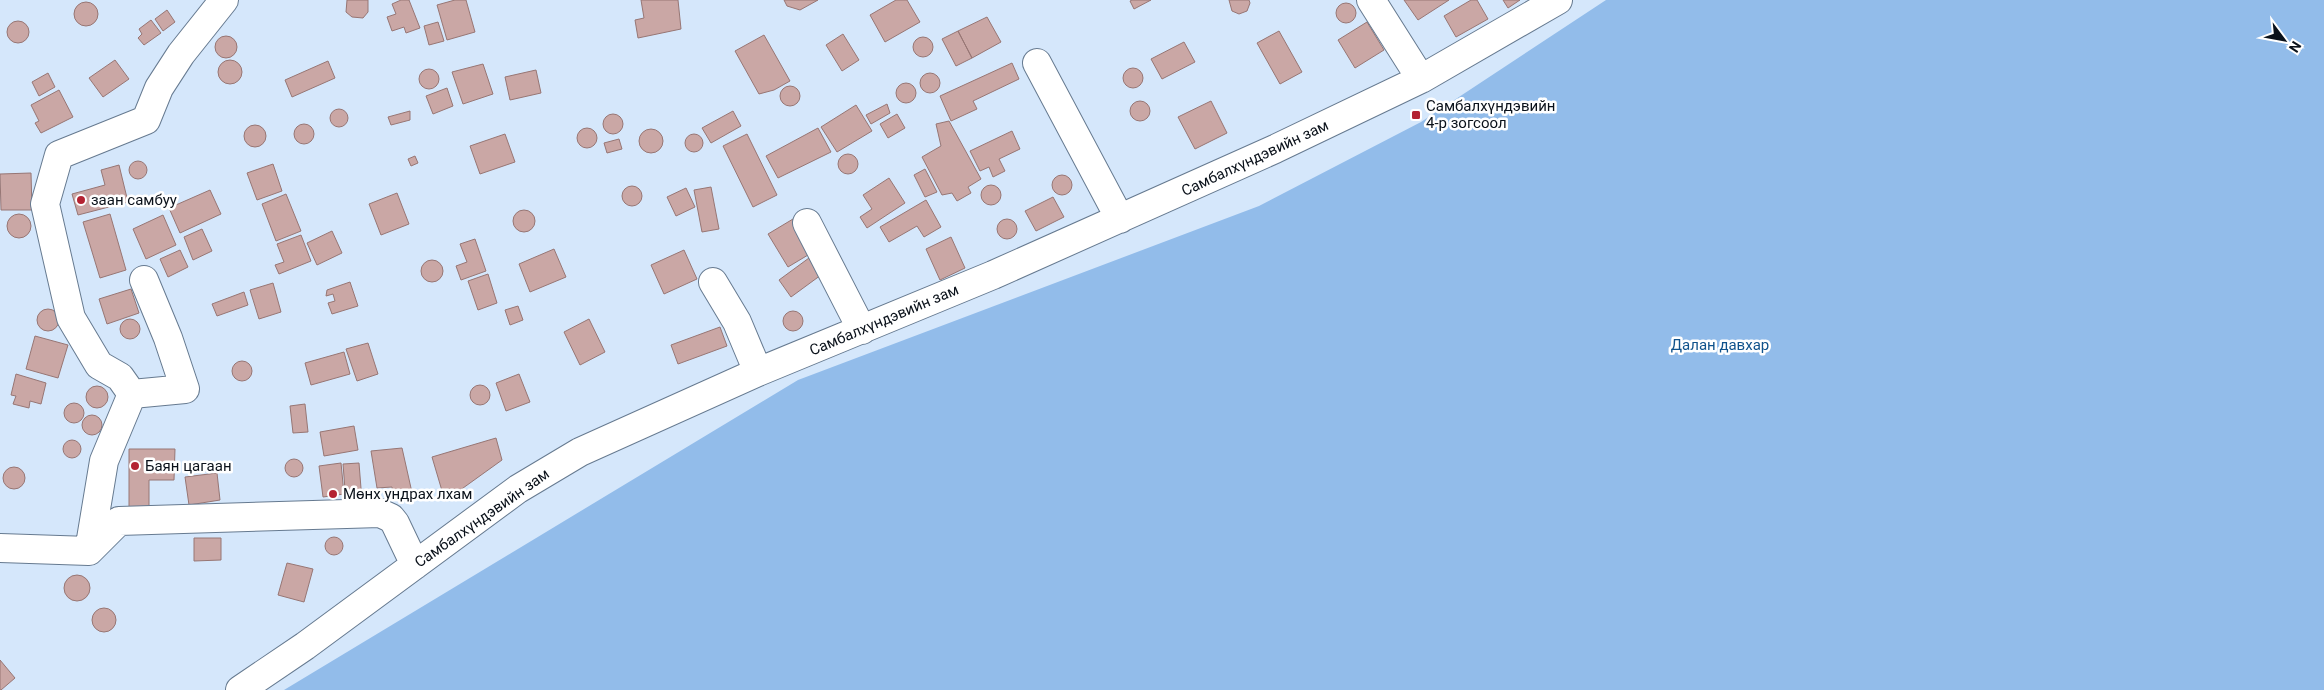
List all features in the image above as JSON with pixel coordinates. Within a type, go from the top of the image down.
[{"type":"street","points":[[132,394],[120,378],[99,365],[71,318],[45,204],[59,155],[146,120],[159,88],[181,54],[224,0]]},
{"type":"street","points":[[1371,0],[1421,79]]},
{"type":"street","name":"Самбалхүндэвийн зам","points":[[240,690],[305,646],[518,489],[574,456],[758,372],[862,330],[1120,219],[1353,113],[1421,79],[1558,0]]},
{"type":"street","points":[[1037,63],[1120,219]]},
{"type":"street","points":[[807,223],[862,330]]},
{"type":"street","points":[[132,394],[185,389],[168,338],[144,280]]},
{"type":"street","points":[[713,282],[737,322],[758,372]]},
{"type":"street","points":[[89,551],[104,462],[132,394]]},
{"type":"street","points":[[0,548],[89,551],[119,521],[380,513],[391,518],[395,523],[415,565]]},
{"type":"green space","name":"Далан давхар","points":[[1606,0],[2324,0],[2324,690],[284,690],[798,380],[1259,206],[1421,122]]},
{"type":"building","points":[[347,0],[368,0],[368,12],[363,18],[352,17],[346,12]]},
{"type":"building","points":[[401,0],[409,0],[420,28],[406,33],[404,27],[392,31],[387,17],[396,14],[392,4]]},
{"type":"building","points":[[455,0],[466,0],[475,32],[447,40],[437,5]]},
{"type":"building","points":[[641,0],[678,0],[681,29],[638,38],[635,20],[644,18]]},
{"type":"building","points":[[784,0],[818,0],[800,10],[787,6]]},
{"type":"building","points":[[896,0],[907,0],[920,22],[885,42],[870,15]]},
{"type":"building","points":[[1151,0],[1134,9],[1130,1]]},
{"type":"building","points":[[1229,0],[1249,0],[1250,3],[1247,11],[1239,14],[1232,11]]},
{"type":"building","points":[[1404,0],[1449,0],[1418,20]]},
{"type":"building","points":[[1471,0],[1477,0],[1488,19],[1456,37],[1444,16]]},
{"type":"building","points":[[1503,0],[1520,0],[1508,8]]},
{"type":"building","points":[[86,2],[91,3],[97,9],[97,19],[91,25],[86,26],[81,25],[75,19],[74,14],[75,9],[81,3]]},
{"type":"building","points":[[1346,3],[1353,6],[1356,13],[1353,20],[1346,23],[1339,20],[1336,13],[1339,6]]},
{"type":"building","points":[[167,10],[175,22],[163,31],[155,19]]},
{"type":"building","points":[[987,17],[1001,42],[972,58],[958,31]]},
{"type":"building","points":[[151,20],[161,33],[144,45],[138,38],[142,34],[139,29]]},
{"type":"building","points":[[18,21],[26,24],[29,32],[26,40],[18,43],[10,40],[7,32],[10,24]]},
{"type":"building","points":[[438,22],[444,41],[429,45],[424,26]]},
{"type":"building","points":[[1367,22],[1384,50],[1355,68],[1338,40]]},
{"type":"building","points":[[958,31],[972,58],[956,66],[942,39]]},
{"type":"building","points":[[1279,31],[1302,72],[1280,84],[1257,43]]},
{"type":"building","points":[[843,34],[859,60],[842,71],[826,45]]},
{"type":"building","points":[[764,35],[790,81],[774,90],[759,94],[735,51]]},
{"type":"building","points":[[226,36],[234,39],[237,47],[234,55],[226,58],[218,55],[215,47],[218,39]]},
{"type":"building","points":[[919,37],[927,37],[933,43],[933,51],[927,57],[919,57],[913,51],[913,43]]},
{"type":"building","points":[[1184,42],[1195,62],[1162,79],[1151,59]]},
{"type":"building","points":[[115,60],[129,79],[103,97],[89,78]]},
{"type":"building","points":[[230,60],[235,61],[241,67],[241,77],[235,83],[230,84],[225,83],[219,77],[218,72],[219,67],[225,61]]},
{"type":"building","points":[[328,61],[335,78],[292,97],[285,80]]},
{"type":"building","points":[[1012,63],[1019,79],[973,101],[977,109],[951,121],[940,96]]},
{"type":"building","points":[[483,64],[493,94],[463,104],[452,72]]},
{"type":"building","points":[[1129,68],[1137,68],[1143,74],[1143,82],[1137,88],[1129,88],[1123,82],[1123,74]]},
{"type":"building","points":[[429,69],[436,72],[439,79],[436,86],[429,89],[422,86],[419,79],[422,72]]},
{"type":"building","points":[[536,70],[541,93],[510,100],[505,77]]},
{"type":"building","points":[[48,73],[55,87],[39,96],[32,82]]},
{"type":"building","points":[[926,73],[934,73],[940,79],[940,87],[934,93],[926,93],[920,87],[920,79]]},
{"type":"building","points":[[902,83],[910,83],[916,89],[916,97],[910,103],[902,103],[896,97],[896,89]]},
{"type":"building","points":[[786,86],[794,86],[800,92],[800,100],[794,106],[786,106],[780,100],[780,92]]},
{"type":"building","points":[[447,88],[453,106],[433,114],[426,96]]},
{"type":"building","points":[[59,90],[73,117],[41,133],[35,123],[39,121],[31,105]]},
{"type":"building","points":[[1136,101],[1144,101],[1150,107],[1150,115],[1144,121],[1136,121],[1130,115],[1130,107]]},
{"type":"building","points":[[1211,101],[1227,133],[1195,149],[1178,117]]},
{"type":"building","points":[[887,104],[890,113],[871,124],[866,115]]},
{"type":"building","points":[[856,105],[872,131],[837,152],[821,127]]},
{"type":"building","points":[[335,109],[343,109],[348,114],[346,125],[335,127],[330,122],[330,114]]},
{"type":"building","points":[[410,111],[410,120],[391,125],[388,117]]},
{"type":"building","points":[[733,111],[741,126],[711,143],[702,128]]},
{"type":"building","points":[[613,114],[620,117],[623,124],[620,131],[613,134],[606,131],[603,124],[606,117]]},
{"type":"building","points":[[897,114],[905,128],[888,138],[880,124]]},
{"type":"building","points":[[949,121],[981,179],[968,187],[971,193],[957,201],[952,193],[942,195],[922,157],[941,146],[936,124]]},
{"type":"building","points":[[304,124],[311,127],[314,134],[311,141],[304,144],[297,141],[294,134],[297,127]]},
{"type":"building","points":[[255,125],[263,128],[266,136],[263,144],[255,147],[247,144],[244,136],[247,128]]},
{"type":"building","points":[[587,128],[594,131],[597,138],[594,145],[587,148],[580,145],[577,138],[580,131]]},
{"type":"building","points":[[818,128],[831,152],[778,178],[766,156]]},
{"type":"building","points":[[651,129],[660,132],[663,141],[660,150],[651,153],[642,150],[639,141],[642,132]]},
{"type":"building","points":[[1012,131],[1020,149],[999,159],[1005,171],[993,177],[989,167],[980,171],[970,151]]},
{"type":"building","points":[[505,134],[515,162],[480,174],[470,146]]},
{"type":"building","points":[[694,134],[700,137],[703,143],[700,149],[694,152],[688,149],[685,143],[688,137]]},
{"type":"building","points":[[747,134],[777,195],[753,207],[723,146]]},
{"type":"building","points":[[619,139],[622,149],[607,153],[604,143]]},
{"type":"building","points":[[844,154],[852,154],[858,160],[858,168],[852,174],[844,174],[838,168],[838,160]]},
{"type":"building","points":[[415,156],[418,163],[411,166],[408,159]]},
{"type":"building","points":[[134,161],[142,161],[147,166],[145,177],[134,179],[129,174],[129,166]]},
{"type":"building","points":[[273,164],[282,191],[257,200],[247,173]]},
{"type":"building","points":[[119,165],[128,202],[78,215],[72,194],[105,185],[101,170]]},
{"type":"building","points":[[925,169],[937,192],[925,197],[914,175]]},
{"type":"building","points":[[31,173],[32,210],[1,210],[0,174]]},
{"type":"building","points":[[1058,175],[1066,175],[1072,181],[1072,189],[1066,195],[1058,195],[1052,189],[1052,181]]},
{"type":"building","points":[[889,178],[905,203],[867,228],[860,217],[872,209],[863,195]]},
{"type":"building","points":[[987,185],[995,185],[1001,191],[1001,199],[995,205],[987,205],[981,199],[981,191]]},
{"type":"building","points":[[632,186],[639,189],[642,196],[639,203],[632,206],[625,203],[622,196],[625,189]]},
{"type":"building","points":[[711,187],[719,229],[702,232],[694,190]]},
{"type":"building","points":[[686,188],[695,207],[676,216],[667,197]]},
{"type":"building","points":[[210,190],[221,214],[180,233],[169,208]]},
{"type":"building","points":[[397,193],[409,224],[381,235],[369,204]]},
{"type":"building","points":[[286,194],[301,231],[276,241],[262,204]]},
{"type":"building","points":[[1053,197],[1064,217],[1036,231],[1025,211]]},
{"type":"building","points":[[926,200],[941,227],[924,237],[917,226],[889,242],[880,227]]},
{"type":"building","points":[[524,210],[532,213],[535,221],[532,229],[524,232],[516,229],[513,221],[516,213]]},
{"type":"building","points":[[19,214],[27,218],[31,226],[27,234],[19,238],[11,234],[7,226],[11,218]]},
{"type":"building","points":[[110,214],[126,270],[100,278],[83,222]]},
{"type":"building","points":[[163,215],[176,245],[146,259],[133,229]]},
{"type":"building","points":[[793,219],[813,252],[788,267],[768,234]]},
{"type":"building","points":[[1003,219],[1011,219],[1017,225],[1017,233],[1011,239],[1003,239],[997,233],[997,225]]},
{"type":"building","points":[[202,229],[212,251],[193,260],[184,237]]},
{"type":"building","points":[[332,231],[342,253],[317,265],[307,243]]},
{"type":"building","points":[[301,235],[311,261],[279,274],[275,265],[284,262],[277,244]]},
{"type":"building","points":[[951,237],[965,268],[940,280],[926,249]]},
{"type":"building","points":[[475,239],[486,271],[461,280],[456,266],[467,262],[460,244]]},
{"type":"building","points":[[554,249],[566,277],[530,292],[519,264]]},
{"type":"building","points":[[180,250],[188,267],[168,277],[160,259]]},
{"type":"building","points":[[684,250],[697,279],[664,294],[651,265]]},
{"type":"building","points":[[809,258],[821,275],[791,297],[779,280]]},
{"type":"building","points":[[432,260],[440,263],[443,271],[440,279],[432,282],[424,279],[421,271],[424,263]]},
{"type":"building","points":[[488,274],[497,303],[478,310],[468,281]]},
{"type":"building","points":[[350,282],[358,306],[332,314],[328,303],[335,301],[333,294],[326,296],[327,290]]},
{"type":"building","points":[[273,283],[281,312],[259,319],[250,290]]},
{"type":"building","points":[[131,289],[139,313],[107,324],[99,299]]},
{"type":"building","points":[[244,292],[248,305],[217,316],[212,304]]},
{"type":"building","points":[[518,306],[523,320],[510,325],[505,310]]},
{"type":"building","points":[[48,309],[56,312],[59,320],[56,328],[48,331],[40,328],[37,320],[40,312]]},
{"type":"building","points":[[789,311],[797,311],[803,317],[803,325],[797,331],[789,331],[783,325],[783,317]]},
{"type":"building","points":[[130,319],[137,322],[140,329],[137,336],[130,339],[123,336],[120,329],[123,322]]},
{"type":"building","points":[[589,319],[605,352],[580,365],[564,332]]},
{"type":"building","points":[[720,327],[727,346],[678,364],[671,345]]},
{"type":"building","points":[[35,336],[68,345],[58,378],[26,369]]},
{"type":"building","points":[[368,343],[378,374],[357,381],[346,349]]},
{"type":"building","points":[[344,352],[350,374],[311,385],[305,363]]},
{"type":"building","points":[[242,361],[249,364],[252,371],[249,378],[242,381],[235,378],[232,371],[235,364]]},
{"type":"building","points":[[16,374],[46,383],[41,404],[30,401],[29,408],[13,404],[16,396],[11,395]]},
{"type":"building","points":[[519,374],[530,402],[506,411],[496,383]]},
{"type":"building","points":[[480,385],[487,388],[490,395],[487,402],[480,405],[473,402],[470,395],[473,388]]},
{"type":"building","points":[[93,386],[101,386],[108,393],[108,401],[101,408],[93,408],[86,401],[86,393]]},
{"type":"building","points":[[74,403],[81,406],[84,413],[81,420],[74,423],[67,420],[64,413],[67,406]]},
{"type":"building","points":[[305,404],[308,432],[293,433],[290,406]]},
{"type":"building","points":[[92,415],[99,418],[102,425],[99,432],[92,435],[85,432],[82,425],[85,418]]},
{"type":"building","points":[[354,426],[358,450],[324,456],[320,432]]},
{"type":"building","points":[[496,438],[502,460],[445,501],[432,457]]},
{"type":"building","points":[[68,440],[76,440],[81,445],[79,456],[68,458],[63,453],[63,445]]},
{"type":"building","points":[[402,448],[413,497],[393,499],[392,487],[377,488],[371,451]]},
{"type":"building","points":[[129,449],[175,449],[174,480],[149,480],[149,507],[129,508]]},
{"type":"building","points":[[290,459],[298,459],[303,464],[301,475],[290,477],[285,472],[285,464]]},
{"type":"building","points":[[341,463],[344,494],[323,497],[319,466]]},
{"type":"building","points":[[359,463],[362,501],[346,502],[343,464]]},
{"type":"building","points":[[14,467],[22,470],[25,478],[22,486],[14,489],[6,486],[3,478],[6,470]]},
{"type":"building","points":[[217,473],[220,500],[189,505],[185,477]]},
{"type":"building","points":[[330,537],[338,537],[343,542],[341,553],[330,555],[325,550],[325,542]]},
{"type":"building","points":[[194,538],[221,538],[221,560],[194,561]]},
{"type":"building","points":[[287,563],[313,569],[304,602],[278,595]]},
{"type":"building","points":[[77,575],[86,579],[90,588],[86,597],[77,601],[68,597],[64,588],[68,579]]},
{"type":"building","points":[[104,608],[113,611],[116,620],[113,629],[104,632],[95,629],[92,620],[95,611]]},
{"type":"building","points":[[0,660],[15,678],[1,690],[0,690]]},
{"type":"place","name":"Самбалхүндэвийн 4-р зогсоол","points":[[1416,115]]},
{"type":"place","name":"заан самбуу","points":[[81,200]]},
{"type":"place","name":"Баян цагаан","points":[[135,466]]},
{"type":"place","name":"Мөнх ундрах лхам","points":[[333,494]]}]
